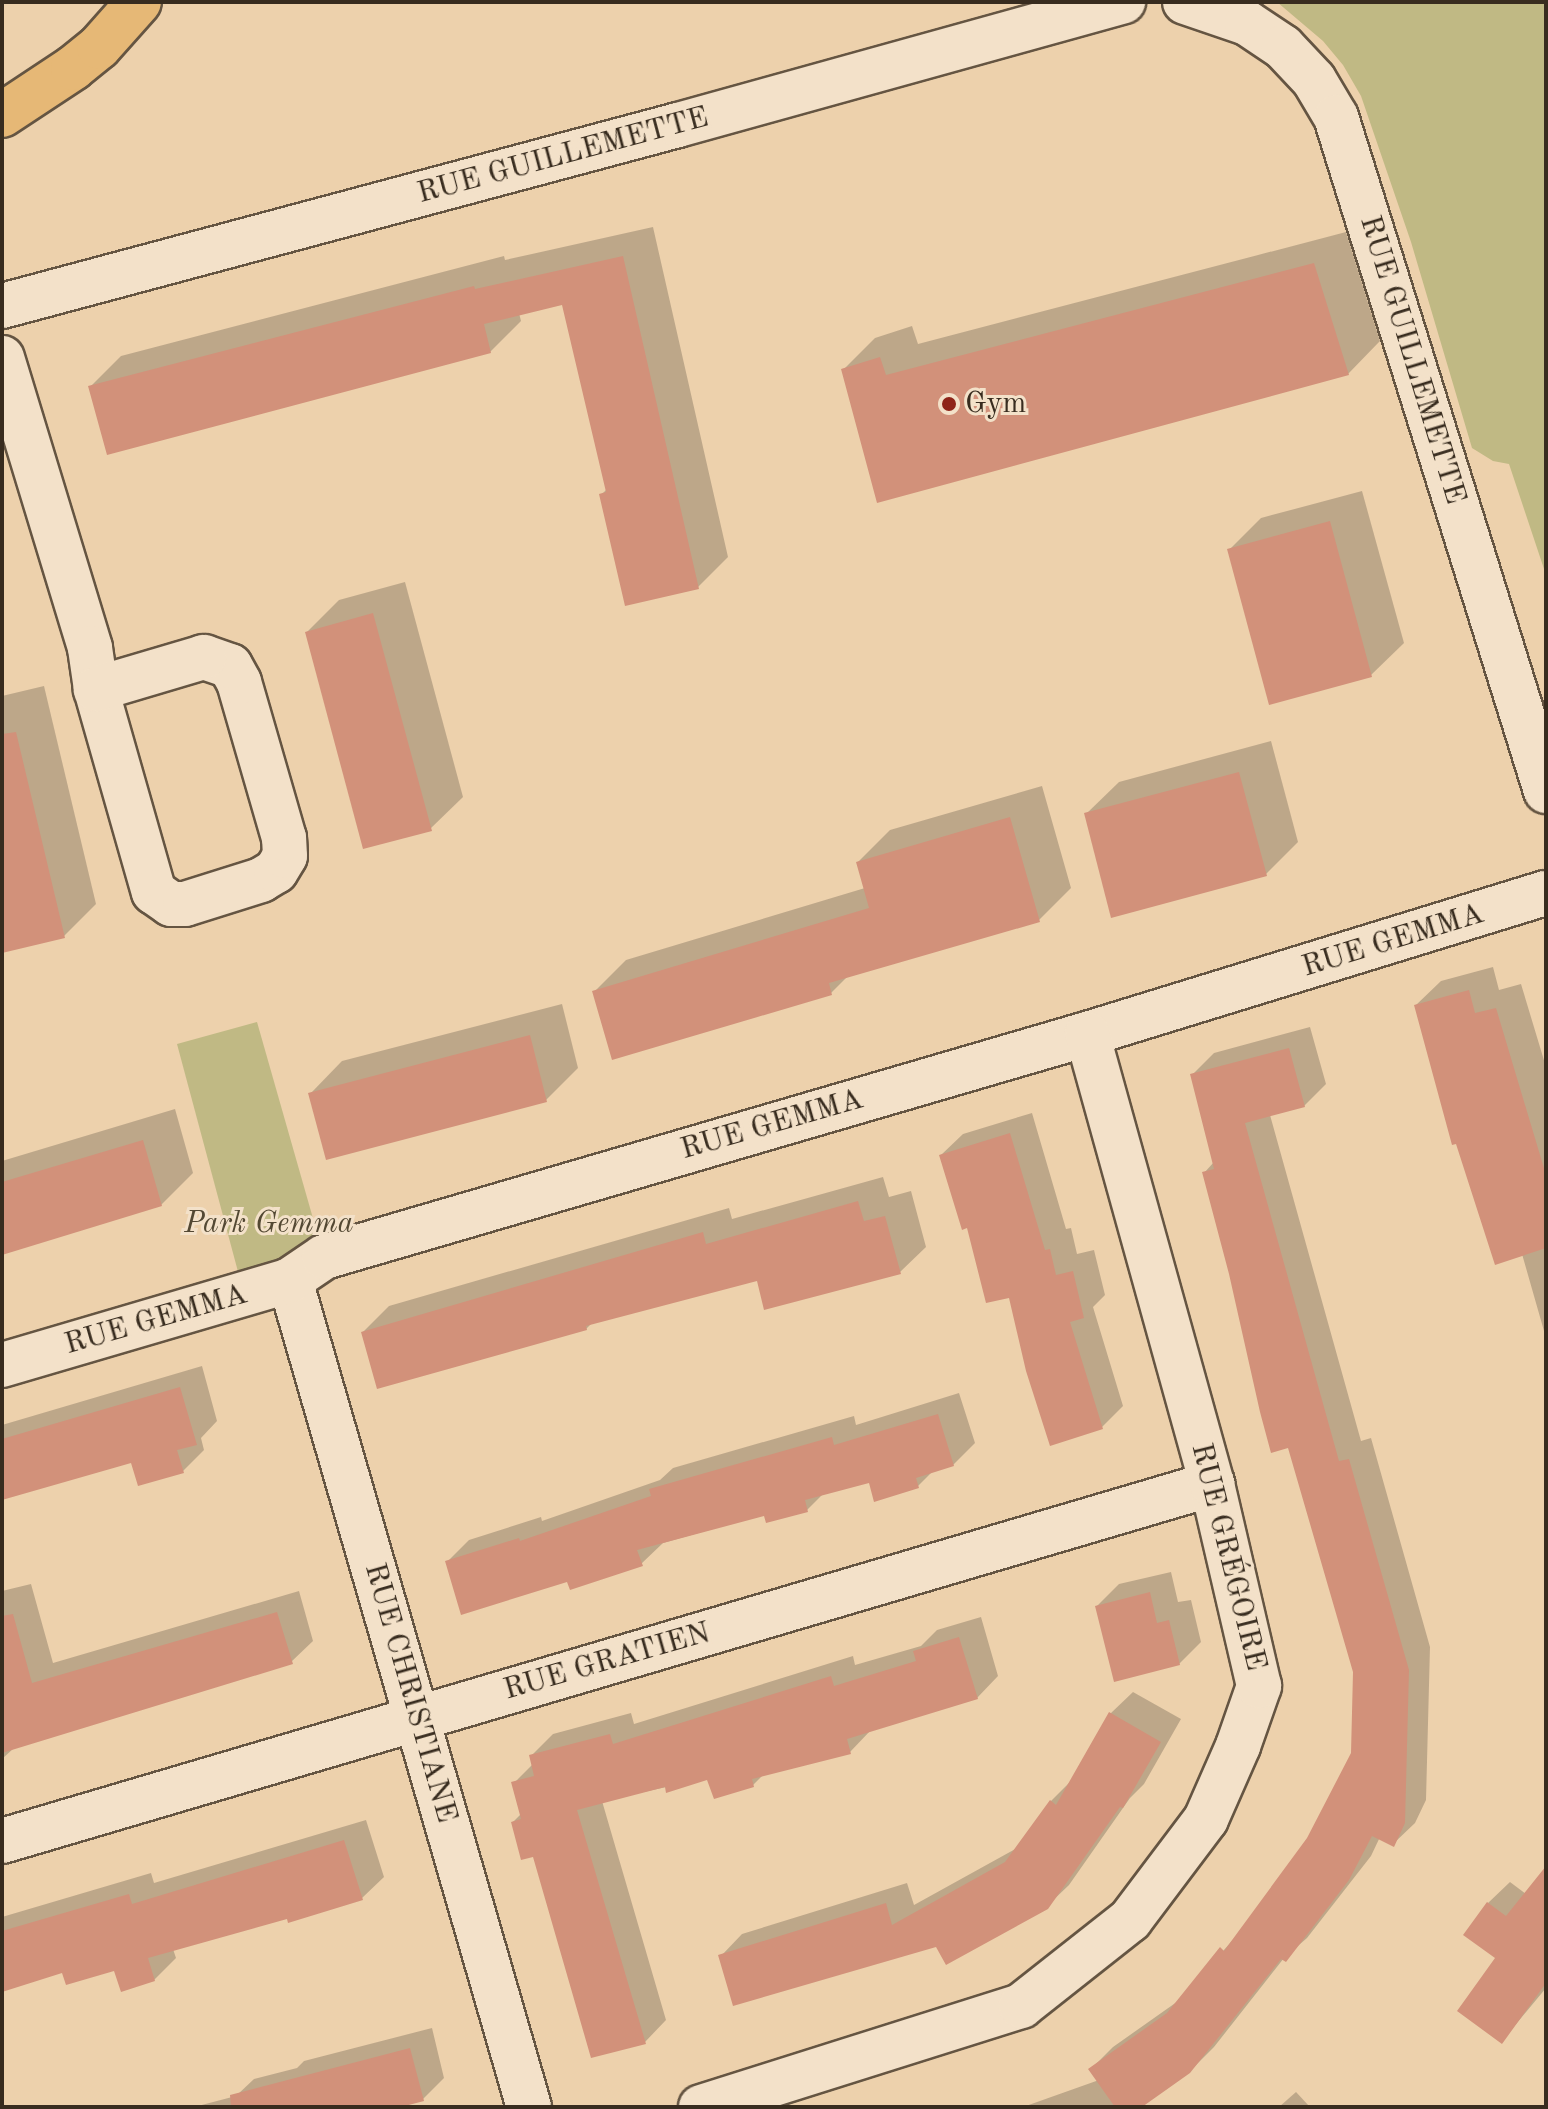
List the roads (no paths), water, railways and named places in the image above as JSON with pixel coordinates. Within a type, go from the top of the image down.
[{"type":"highway","points":[[2,115],[99,47],[139,2]]},
{"type":"street","name":"RUE GUILLEMETTE","points":[[2,306],[1123,2]]},
{"type":"street","name":"RUE GUILLEMETTE","points":[[1185,2],[1237,18],[1283,47],[1314,80],[1336,117],[1546,791]]},
{"type":"street","points":[[2,358],[90,648],[96,689],[158,898],[171,904],[185,904],[261,880],[276,871],[285,856],[284,838],[239,682],[230,666],[204,657],[96,689]]},
{"type":"street","name":"RUE GEMMA","points":[[2,1365],[290,1280],[324,1257],[619,1168],[1087,1034],[1546,893]]},
{"type":"street","name":"RUE GRÉGOIRE","points":[[701,2107],[1021,2006],[1130,1920],[1206,1819],[1259,1686],[1212,1484],[1087,1034]]},
{"type":"street","name":"RUE CHRISTIANE","points":[[290,1280],[529,2107]]},
{"type":"street","name":"RUE GRATIEN","points":[[2,1841],[1212,1484]]},
{"type":"place","name":"Gym","points":[[949,404]]},
{"type":"park label","name":"Park Gemma","points":[[269,1224]]}]
